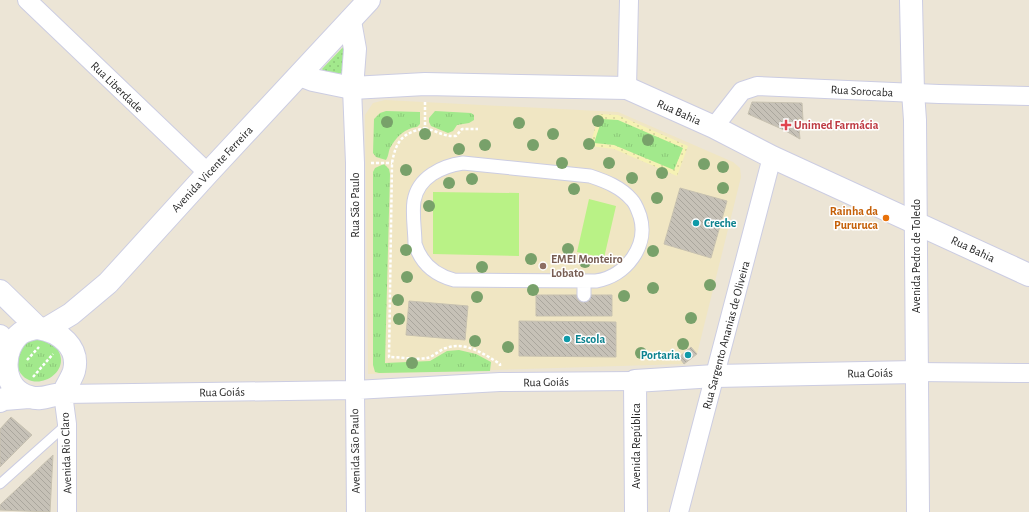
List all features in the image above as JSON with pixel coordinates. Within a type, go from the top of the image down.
[{"type":"main road","name":"Avenida Vicente Ferreira","points":[[3,369],[7,349],[12,340],[28,330],[42,328],[71,314],[108,283],[368,0]]},
{"type":"main road","name":"Avenida Pedro de Toledo","points":[[911,0],[913,92],[916,120],[916,372],[918,512]]},
{"type":"main road","name":"Rua São Paulo","points":[[350,21],[355,49],[352,88]]},
{"type":"main road","name":"Rua Bahia","points":[[300,75],[312,80],[352,88],[425,84],[627,88],[714,127],[772,157],[1029,275]]},
{"type":"main road","points":[[0,291],[42,328],[56,333],[65,340],[72,349],[74,360],[74,370],[63,394],[34,398],[4,399],[0,401]]},
{"type":"main road","points":[[0,336],[3,369],[12,386],[20,393],[34,398]]},
{"type":"main road","name":"Rua Goiás","points":[[635,381],[715,376],[916,372]]},
{"type":"main road","name":"Avenida República","points":[[635,381],[636,512]]},
{"type":"street","name":"Rua Liberdade","points":[[27,0],[208,173]]},
{"type":"street","points":[[627,88],[629,0]]},
{"type":"street","name":"Rua Sorocaba","points":[[714,127],[742,91],[757,86],[939,94],[1029,96]]},
{"type":"street","name":"Rua São Paulo","points":[[352,88],[355,163],[355,390]]},
{"type":"street","name":"Rua Sargento Ananias de Oliveira","points":[[679,512],[772,157]]},
{"type":"street","points":[[463,163],[590,176],[605,181],[625,193],[633,201],[641,221],[642,238],[637,252],[631,261],[616,274],[603,280],[584,281],[454,280],[445,278],[435,272],[425,262],[419,255],[415,244],[414,202],[418,189],[430,175],[438,170],[446,166],[463,163]]},
{"type":"street","points":[[584,281],[584,295]]},
{"type":"street","name":"Rua Goiás","points":[[916,372],[1029,374]]},
{"type":"street","name":"Rua Goiás","points":[[63,394],[355,390],[500,382],[635,381]]},
{"type":"street","name":"Avenida São Paulo","points":[[355,390],[356,512]]},
{"type":"street","name":"Avenida Rio Claro","points":[[63,394],[67,424],[67,512]]},
{"type":"lane","points":[[0,484],[67,424]]},
{"type":"path","points":[[425,128],[448,137],[456,136],[462,129],[478,129]]},
{"type":"path","points":[[3,369],[18,370],[47,338],[42,328]]},
{"type":"path","points":[[34,398],[30,380],[65,340]]},
{"type":"shaded area","name":"EMEI Monteiro Lobato","points":[[385,100],[618,112],[733,162],[740,168],[741,177],[697,354],[684,364],[368,374],[365,115],[373,103]]},
{"type":"sand","points":[[599,114],[618,115],[688,146],[677,176],[614,149],[590,146]]},
{"type":"green space","points":[[346,44],[346,74],[324,72],[322,69]]},
{"type":"green space","points":[[386,111],[420,112],[420,124],[417,127],[405,131],[395,140],[390,148],[386,160],[376,157],[373,153],[374,119],[380,113]]},
{"type":"green space","points":[[435,111],[471,113],[474,115],[474,120],[469,123],[457,125],[453,131],[448,133],[431,126],[429,118]]},
{"type":"green space","points":[[602,119],[618,120],[683,148],[674,170],[614,145],[594,143]]},
{"type":"green space","points":[[384,164],[389,169],[390,174],[385,363],[430,361],[447,351],[459,350],[476,354],[491,362],[490,371],[375,372],[373,365],[373,172],[375,168]]},
{"type":"green space","points":[[433,192],[519,193],[519,256],[433,254]]},
{"type":"green space","points":[[589,199],[616,206],[604,258],[577,252]]},
{"type":"green space","points":[[44,337],[57,348],[61,359],[60,367],[56,374],[49,378],[41,381],[33,381],[25,378],[19,371],[16,353],[27,339]]},
{"type":"building","name":"Unimed Farmácia","points":[[752,102],[802,103],[803,120],[798,118],[800,139],[748,114]]},
{"type":"building","name":"Creche","points":[[680,188],[727,201],[711,258],[664,244]]},
{"type":"building","points":[[536,295],[612,295],[612,316],[536,316]]},
{"type":"building","points":[[409,301],[468,306],[465,340],[406,335]]},
{"type":"building","name":"Escola","points":[[519,321],[616,322],[616,357],[519,356]]},
{"type":"building","name":"Portaria","points":[[691,347],[697,354],[684,364],[679,357]]},
{"type":"building","points":[[11,417],[32,435],[0,467],[0,429]]},
{"type":"building","points":[[53,455],[50,512],[0,510],[0,505]]},
{"type":"place","name":"Unimed Farmácia","points":[[786,125]]},
{"type":"place","name":"Rainha da Pururuca","points":[[886,218]]},
{"type":"place","name":"Creche","points":[[696,223]]},
{"type":"place","name":"EMEI Monteiro Lobato","points":[[543,266]]},
{"type":"place","name":"Escola","points":[[567,339]]},
{"type":"place","name":"Portaria","points":[[688,355]]}]
